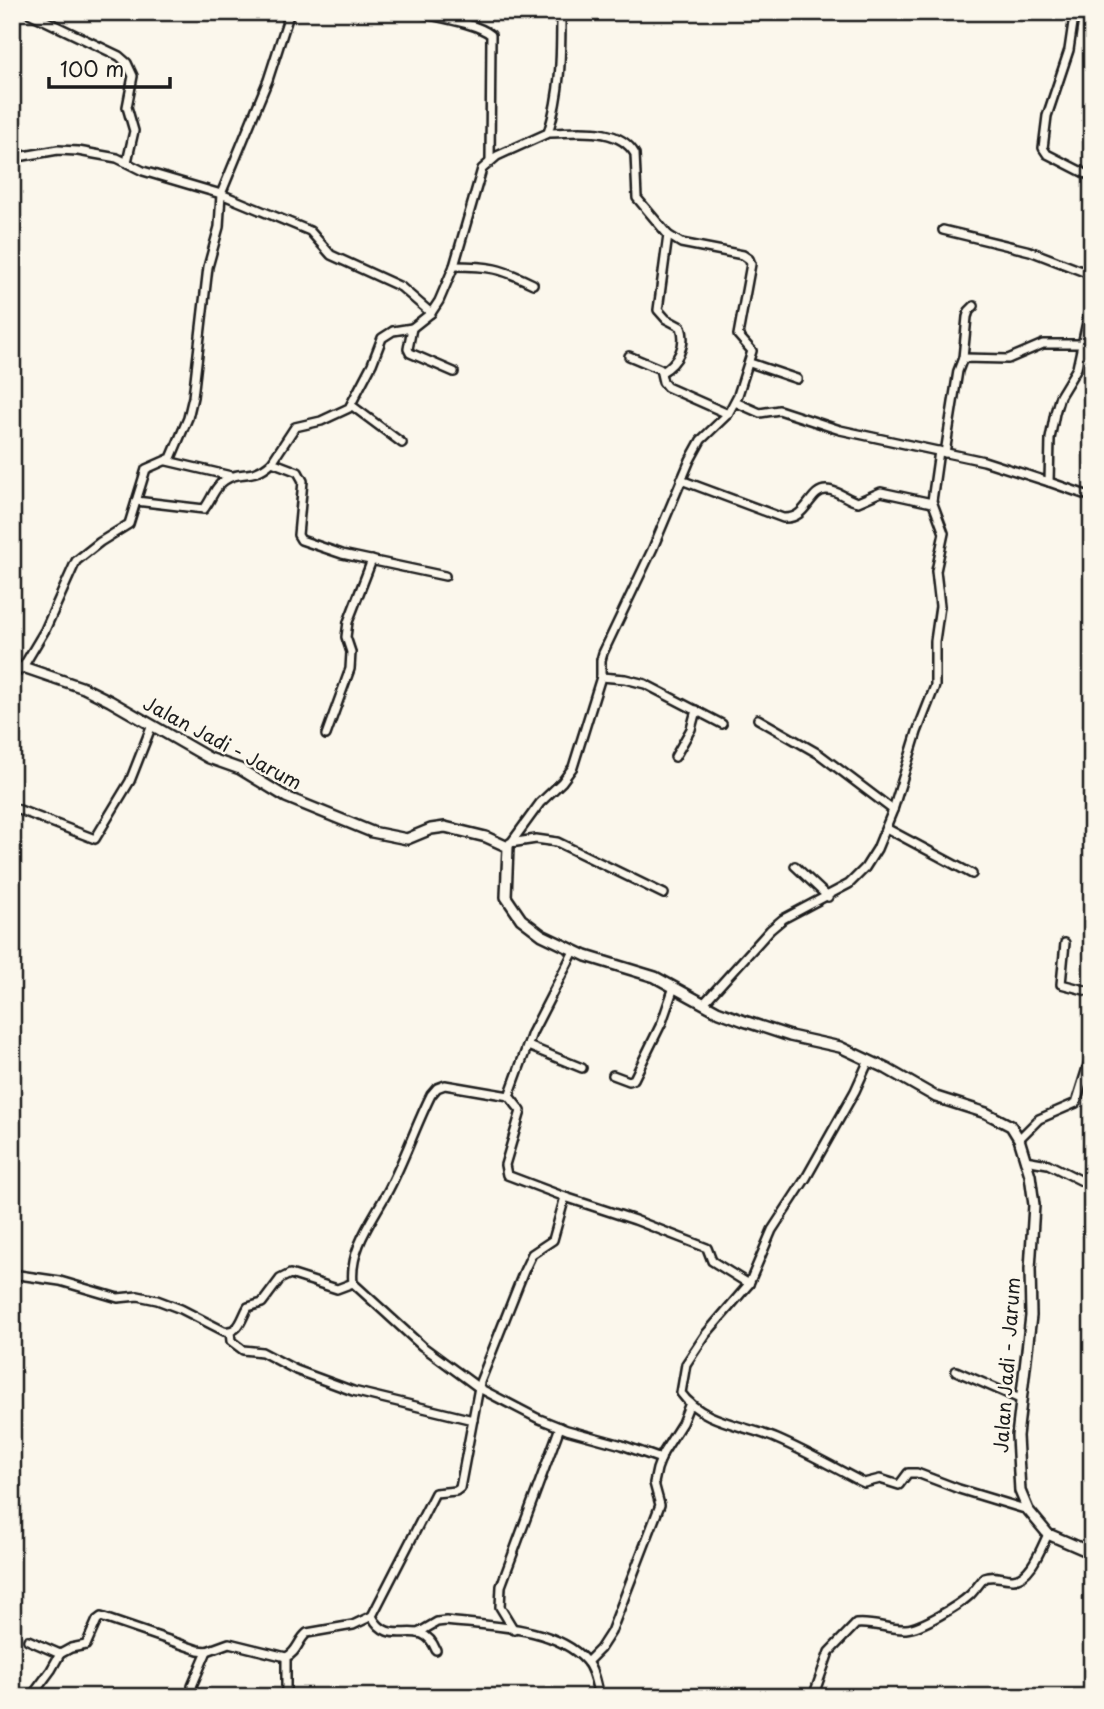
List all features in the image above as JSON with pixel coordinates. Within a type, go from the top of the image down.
[{"type":"street","points":[[27,12],[119,56],[127,63],[133,76],[127,107],[134,131],[127,162]]},
{"type":"street","points":[[12,673],[23,667],[45,630],[76,561],[129,524],[146,469],[167,461],[172,455],[194,397],[208,267],[219,227],[221,194],[265,90],[290,12]]},
{"type":"street","points":[[416,12],[487,32],[491,36],[489,162]]},
{"type":"street","points":[[548,133],[558,98],[562,70],[561,12]]},
{"type":"street","points":[[1076,12],[1069,50],[1047,116],[1043,148],[1046,154],[1092,177]]},
{"type":"street","points":[[167,461],[231,477],[259,473],[272,462],[295,427],[335,416],[351,405],[382,338],[393,331],[412,328],[431,313],[454,266],[477,180],[489,162],[548,133],[597,133],[622,140],[635,154],[637,198],[668,236],[681,243],[743,255],[750,260],[738,335],[752,348],[750,363],[728,414],[701,440],[601,656],[601,677],[590,720],[573,767],[540,803],[509,845],[505,889],[511,907],[521,919],[542,935],[574,951],[655,977],[744,1021],[790,1036],[826,1042],[869,1060],[936,1097],[1004,1121],[1020,1139],[1031,1124],[1076,1103],[1092,1052]]},
{"type":"street","points":[[12,158],[38,152],[70,150],[117,158],[161,177],[221,194],[310,231],[331,255],[401,287],[431,313]]},
{"type":"street","points":[[943,230],[1030,251],[1092,275]]},
{"type":"street","points":[[662,372],[673,365],[684,339],[681,327],[666,319],[658,310],[668,236]]},
{"type":"street","points":[[454,266],[503,269],[533,284]]},
{"type":"street","points":[[1048,482],[1051,474],[1050,439],[1055,413],[1060,396],[1075,375],[1092,299]]},
{"type":"street","points":[[704,1003],[783,919],[849,884],[865,868],[877,849],[893,810],[917,732],[935,686],[935,641],[940,606],[936,571],[943,533],[932,503],[958,370],[963,358],[967,317],[974,306]]},
{"type":"street","points":[[412,328],[408,349],[410,353],[454,372]]},
{"type":"street","points":[[963,358],[1008,359],[1043,344],[1081,346],[1091,355]]},
{"type":"street","points":[[629,356],[655,366],[662,372],[663,382],[667,387],[728,414]]},
{"type":"street","points":[[750,363],[796,379]]},
{"type":"street","points":[[735,401],[757,412],[779,410],[840,430],[984,461],[1092,497]]},
{"type":"street","points":[[351,405],[402,443]]},
{"type":"street","points":[[272,462],[300,475],[303,481],[298,535],[301,540],[320,548],[445,576]]},
{"type":"street","points":[[136,501],[204,509],[216,488],[231,477]]},
{"type":"street","points":[[681,480],[783,518],[793,519],[802,513],[820,491],[826,489],[858,502],[881,492],[932,503]]},
{"type":"street","points":[[326,735],[350,669],[351,652],[346,637],[348,622],[372,561]]},
{"type":"street","name":"Jalan Jadi - Jarum","points":[[23,667],[84,688],[209,758],[240,769],[286,797],[372,832],[408,839],[431,829],[445,827],[509,845]]},
{"type":"street","points":[[601,677],[645,684],[722,724]]},
{"type":"street","points":[[675,757],[691,729],[696,710]]},
{"type":"street","points":[[758,719],[819,754],[893,810]]},
{"type":"street","points":[[12,807],[95,839],[130,781],[152,725]]},
{"type":"street","points":[[886,828],[972,874]]},
{"type":"street","points":[[509,845],[536,839],[557,842],[664,894]]},
{"type":"street","points":[[795,866],[828,897]]},
{"type":"street","points":[[1065,943],[1061,984],[1092,992]]},
{"type":"street","points":[[509,1096],[545,1005],[574,951]]},
{"type":"street","points":[[613,1075],[629,1081],[634,1079],[662,1022],[674,987]]},
{"type":"street","points":[[528,1046],[582,1068]]},
{"type":"street","points":[[869,1060],[855,1091],[806,1178],[772,1230],[749,1284],[706,1334],[687,1364],[681,1393],[690,1403],[718,1419],[781,1440],[864,1483],[880,1479],[900,1485],[908,1473],[917,1473],[1028,1510]]},
{"type":"street","points":[[661,1459],[560,1427],[479,1388],[422,1346],[353,1283],[353,1265],[367,1227],[390,1187],[418,1123],[437,1088],[441,1085],[452,1085],[509,1096],[521,1111],[505,1165],[506,1173],[708,1248],[712,1261],[749,1284]]},
{"type":"street","name":"Jalan Jadi - Jarum","points":[[1020,1139],[1030,1174],[1034,1205],[1030,1269],[1031,1316],[1016,1453],[1020,1491],[1028,1510],[1048,1534],[1092,1553]]},
{"type":"street","points":[[1025,1160],[1048,1164],[1092,1186]]},
{"type":"street","points":[[30,1697],[60,1654],[86,1645],[97,1620],[101,1617],[207,1651],[229,1643],[286,1657],[291,1656],[307,1633],[353,1625],[372,1616],[435,1493],[456,1491],[460,1488],[479,1388],[505,1315],[532,1254],[553,1240],[565,1197]]},
{"type":"street","points":[[12,1274],[60,1281],[118,1298],[138,1296],[157,1300],[230,1332]]},
{"type":"street","points":[[230,1332],[239,1327],[248,1307],[264,1301],[280,1279],[287,1275],[299,1275],[337,1289],[353,1283]]},
{"type":"street","points":[[230,1332],[231,1341],[243,1350],[262,1352],[307,1374],[379,1399],[473,1420]]},
{"type":"street","points":[[956,1371],[1020,1399]]},
{"type":"street","points":[[587,1662],[611,1632],[658,1512],[660,1502],[654,1483],[661,1459],[690,1403]]},
{"type":"street","points":[[514,1630],[500,1607],[501,1587],[560,1427]]},
{"type":"street","points":[[813,1697],[829,1652],[856,1624],[873,1623],[892,1628],[911,1628],[960,1603],[984,1578],[997,1576],[1014,1579],[1025,1573],[1048,1534]]},
{"type":"street","points":[[372,1616],[377,1627],[385,1632],[418,1633],[429,1638],[436,1650]]},
{"type":"street","points":[[418,1633],[446,1620],[543,1635],[563,1643],[587,1662],[599,1697]]},
{"type":"street","points":[[27,1640],[60,1654]]},
{"type":"street","points":[[200,1697],[194,1693],[192,1686],[207,1651]]},
{"type":"street","points":[[286,1657],[286,1697]]}]
